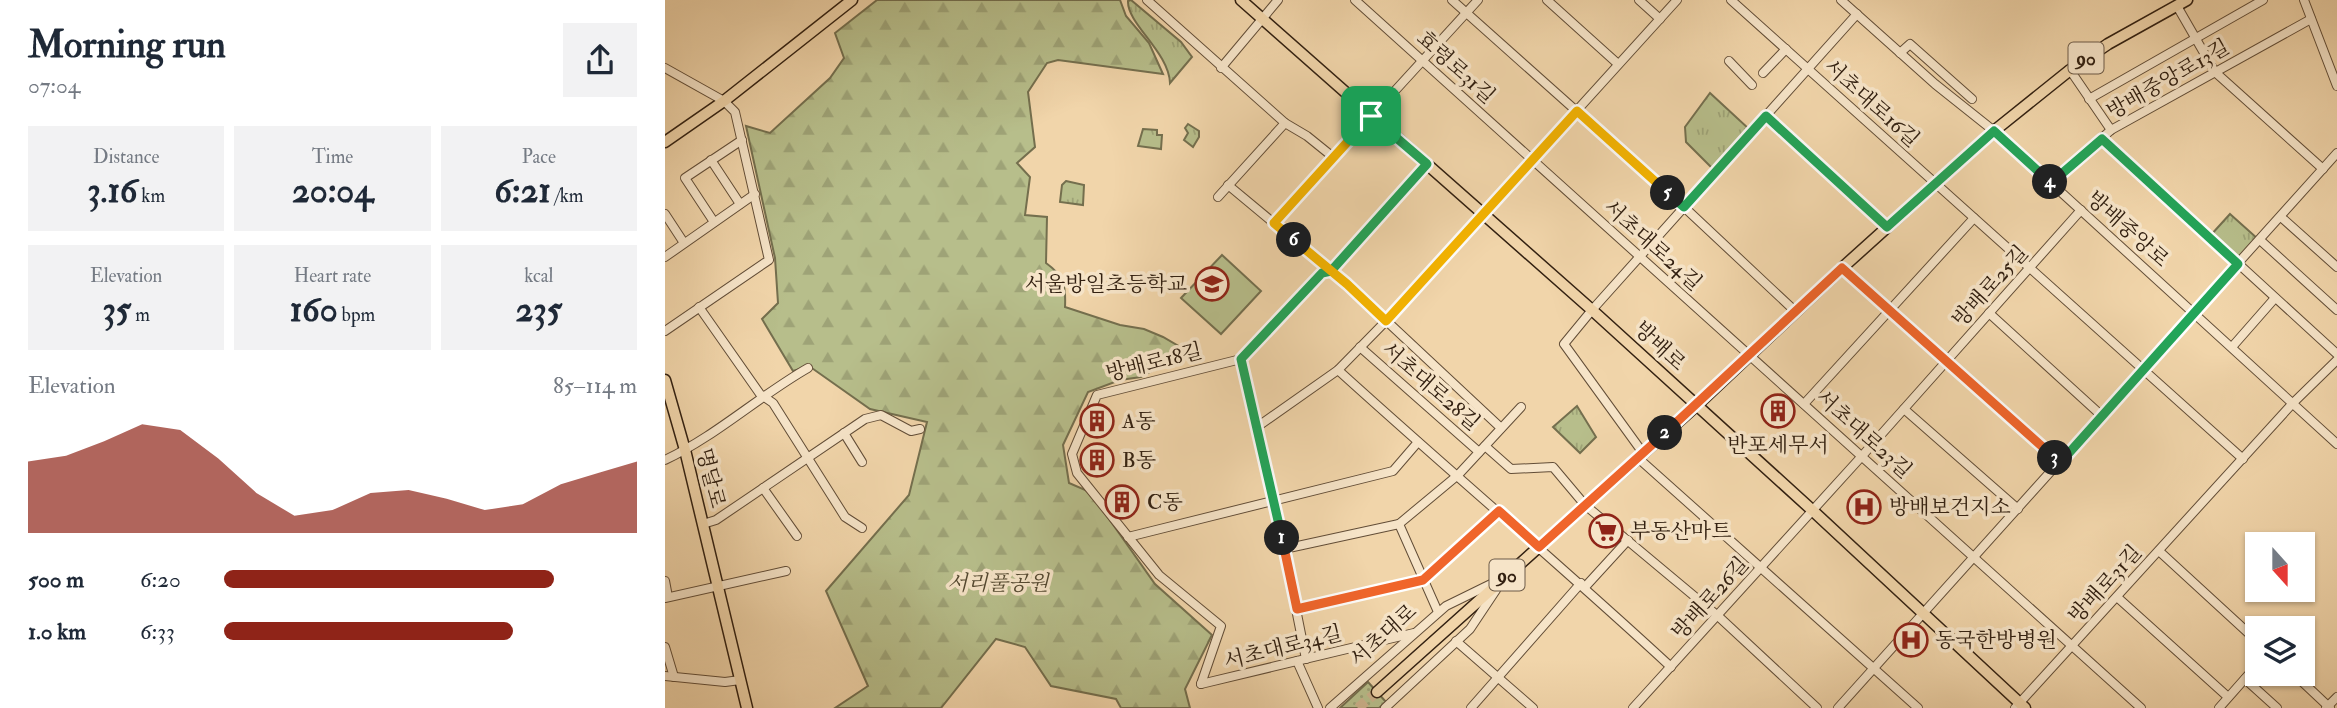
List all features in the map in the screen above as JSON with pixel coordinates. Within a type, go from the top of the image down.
[{"type":"main road","points":[[665,142],[724,101],[852,0]]},
{"type":"main road","name":"방배로","points":[[1241,0],[1592,310],[1812,510],[2020,706]]},
{"type":"main road","name":"서초대로","points":[[1377,692],[1696,406],[1842,268],[1994,131],[2070,70],[2115,39],[2187,0]]},
{"type":"main road","name":"명달로","points":[[665,380],[747,708]]},
{"type":"street","points":[[1147,0],[1285,123],[1307,136],[1333,157]]},
{"type":"street","points":[[1221,68],[1278,0]]},
{"type":"street","name":"효령로31길","points":[[1355,0],[1532,160]]},
{"type":"street","points":[[1452,0],[1684,207],[1796,312]]},
{"type":"street","points":[[1274,223],[1478,0]]},
{"type":"street","points":[[1547,0],[1618,64]]},
{"type":"street","points":[[1639,0],[1660,19]]},
{"type":"street","points":[[1257,427],[1338,370],[1386,321],[1677,0]]},
{"type":"street","name":"서초대로16길","points":[[1731,0],[2243,458]]},
{"type":"street","name":"방배중앙로","points":[[1841,0],[1994,131],[2337,444]]},
{"type":"street","points":[[2089,99],[2263,0]]},
{"type":"street","points":[[2304,0],[2337,86]]},
{"type":"street","points":[[2177,6],[2215,72],[2323,169]]},
{"type":"street","points":[[1857,15],[1564,344],[1640,455],[1761,568],[1918,708]]},
{"type":"street","name":"방배중앙로13길","points":[[2051,183],[2111,130],[2311,19]]},
{"type":"street","points":[[1900,53],[1910,44],[1972,99]]},
{"type":"street","points":[[1763,73],[1786,49]]},
{"type":"street","points":[[1729,61],[1752,85]]},
{"type":"street","points":[[665,68],[724,101],[735,112],[769,260],[665,331]]},
{"type":"street","points":[[2070,70],[2111,130]]},
{"type":"street","points":[[1766,116],[1887,227]]},
{"type":"street","points":[[1218,197],[1285,123]]},
{"type":"street","points":[[2102,139],[2337,354]]},
{"type":"street","points":[[714,222],[685,178],[742,140]]},
{"type":"street","points":[[1838,708],[2337,153]]},
{"type":"street","points":[[711,160],[740,204]]},
{"type":"street","name":"서초대로24길","points":[[1532,160],[1749,355]]},
{"type":"street","points":[[1318,708],[1302,660],[1297,609],[1241,359],[1322,273],[1331,271],[1427,164]]},
{"type":"street","points":[[1228,185],[1331,271],[1501,428]]},
{"type":"street","points":[[665,257],[755,194]]},
{"type":"street","name":"방배로25길","points":[[1812,510],[2081,210]]},
{"type":"street","points":[[665,214],[684,243]]},
{"type":"street","points":[[2281,217],[2337,267]]},
{"type":"street","points":[[1804,404],[1974,218]]},
{"type":"street","points":[[2260,240],[2337,310]]},
{"type":"street","points":[[1842,268],[2060,463]]},
{"type":"street","points":[[2232,347],[2275,298]]},
{"type":"street","points":[[699,307],[761,394],[769,399],[845,517],[862,528]]},
{"type":"street","points":[[1989,313],[2102,416]]},
{"type":"street","name":"서초대로28길","points":[[1360,347],[1482,449],[1511,469],[1553,467],[1585,505]]},
{"type":"street","name":"서초대로23길","points":[[1749,355],[2141,708]]},
{"type":"street","name":"방배로18길","points":[[1201,684],[1221,626],[1159,575],[1077,473],[1072,454],[1097,395],[1241,359]]},
{"type":"street","points":[[2243,458],[2337,360]]},
{"type":"street","points":[[665,460],[769,399],[776,386],[808,368]]},
{"type":"street","points":[[1338,370],[1583,585],[1671,667]]},
{"type":"street","name":"서초대로28길","points":[[1399,524],[1458,475],[1521,407]]},
{"type":"street","points":[[1904,409],[2018,509]]},
{"type":"street","points":[[703,524],[716,520],[865,419],[881,415],[911,430],[919,429]]},
{"type":"street","points":[[844,433],[862,462]]},
{"type":"street","points":[[1128,537],[1393,471],[1418,442]]},
{"type":"street","name":"방배로31길","points":[[2020,706],[2243,458]]},
{"type":"street","points":[[763,488],[797,536]]},
{"type":"street","points":[[1585,505],[1718,616],[1817,708]]},
{"type":"street","name":"방배로26길","points":[[1633,708],[1812,510]]},
{"type":"street","points":[[1297,609],[1423,580],[1499,511]]},
{"type":"street","points":[[1284,549],[1399,524],[1439,612]]},
{"type":"street","points":[[1471,708],[1583,585],[1628,540]]},
{"type":"street","points":[[2159,551],[2245,629]]},
{"type":"street","points":[[665,581],[667,597],[786,570]]},
{"type":"street","name":"서초대로","points":[[1330,708],[1445,606],[1503,578]]},
{"type":"street","name":"서초대로","points":[[1385,708],[1470,629],[1503,578]]},
{"type":"street","points":[[2117,597],[2228,697]]},
{"type":"street","name":"서초대로34길","points":[[1201,684],[1414,633]]},
{"type":"street","points":[[1456,641],[1532,708]]},
{"type":"street","points":[[665,647],[669,677],[725,682],[740,680]]},
{"type":"street","points":[[2219,708],[2245,679]]},
{"type":"street","points":[[2253,686],[2277,708]]},
{"type":"street","points":[[2306,686],[2328,707],[2337,696]]},
{"type":"green space","name":"서리풀공원","points":[[877,0],[1120,0],[1126,16],[1149,43],[1163,74],[1058,60],[1047,63],[1028,92],[1035,147],[1017,163],[1030,177],[1025,215],[1047,217],[1046,263],[1057,272],[1063,282],[1065,307],[1120,325],[1144,329],[1187,351],[1141,377],[1120,380],[1088,392],[1063,445],[1069,483],[1090,492],[1155,584],[1212,635],[1185,689],[1190,708],[1121,708],[1116,699],[1051,686],[1025,647],[996,639],[941,708],[835,708],[868,686],[826,591],[909,495],[927,422],[870,409],[809,366],[793,371],[762,319],[778,303],[775,258],[746,126],[770,133],[830,78],[844,58],[835,33]]},
{"type":"green space","points":[[1131,0],[1181,42],[1192,57],[1170,83],[1163,60],[1129,10],[1128,1]]},
{"type":"green space","points":[[1710,93],[1749,129],[1712,168],[1686,142],[1685,127]]},
{"type":"green space","points":[[1188,124],[1199,131],[1199,137],[1193,147],[1184,140],[1188,133],[1185,128]]},
{"type":"green space","points":[[1143,129],[1157,130],[1157,135],[1162,135],[1161,149],[1138,146]]},
{"type":"green space","points":[[1066,181],[1084,185],[1083,205],[1060,202],[1062,185]]},
{"type":"green space","points":[[2230,214],[2258,239],[2238,261],[2210,236]]},
{"type":"green space","points":[[1222,255],[1261,291],[1221,334],[1181,298]]},
{"type":"green space","points":[[1577,406],[1596,437],[1580,453],[1553,427]]},
{"type":"green space","points":[[1368,682],[1386,702],[1379,708],[1340,708]]},
{"type":"tunnel","points":[[1358,708],[1377,692]]},
{"type":"place","name":"서울방일초등학교","points":[[1212,284]]},
{"type":"place","name":"반포세무서","points":[[1778,411]]},
{"type":"place","name":"A동","points":[[1097,421]]},
{"type":"place","name":"B동","points":[[1097,460]]},
{"type":"place","name":"C동","points":[[1122,502]]},
{"type":"place","name":"방배보건지소","points":[[1864,507]]},
{"type":"place","name":"부동산마트","points":[[1606,531]]},
{"type":"place","name":"동국한방병원","points":[[1911,640]]},
{"type":"route","points":[[1371,116],[1274,223],[1331,271],[1347,284],[1386,321],[1577,111],[1684,207],[1766,116],[1887,227],[1994,131],[2051,183],[2102,139],[2238,264],[2060,463],[1842,268],[1696,406],[1539,547],[1499,511],[1423,580],[1297,609],[1241,359],[1322,273],[1331,271],[1427,164],[1371,116]]}]
